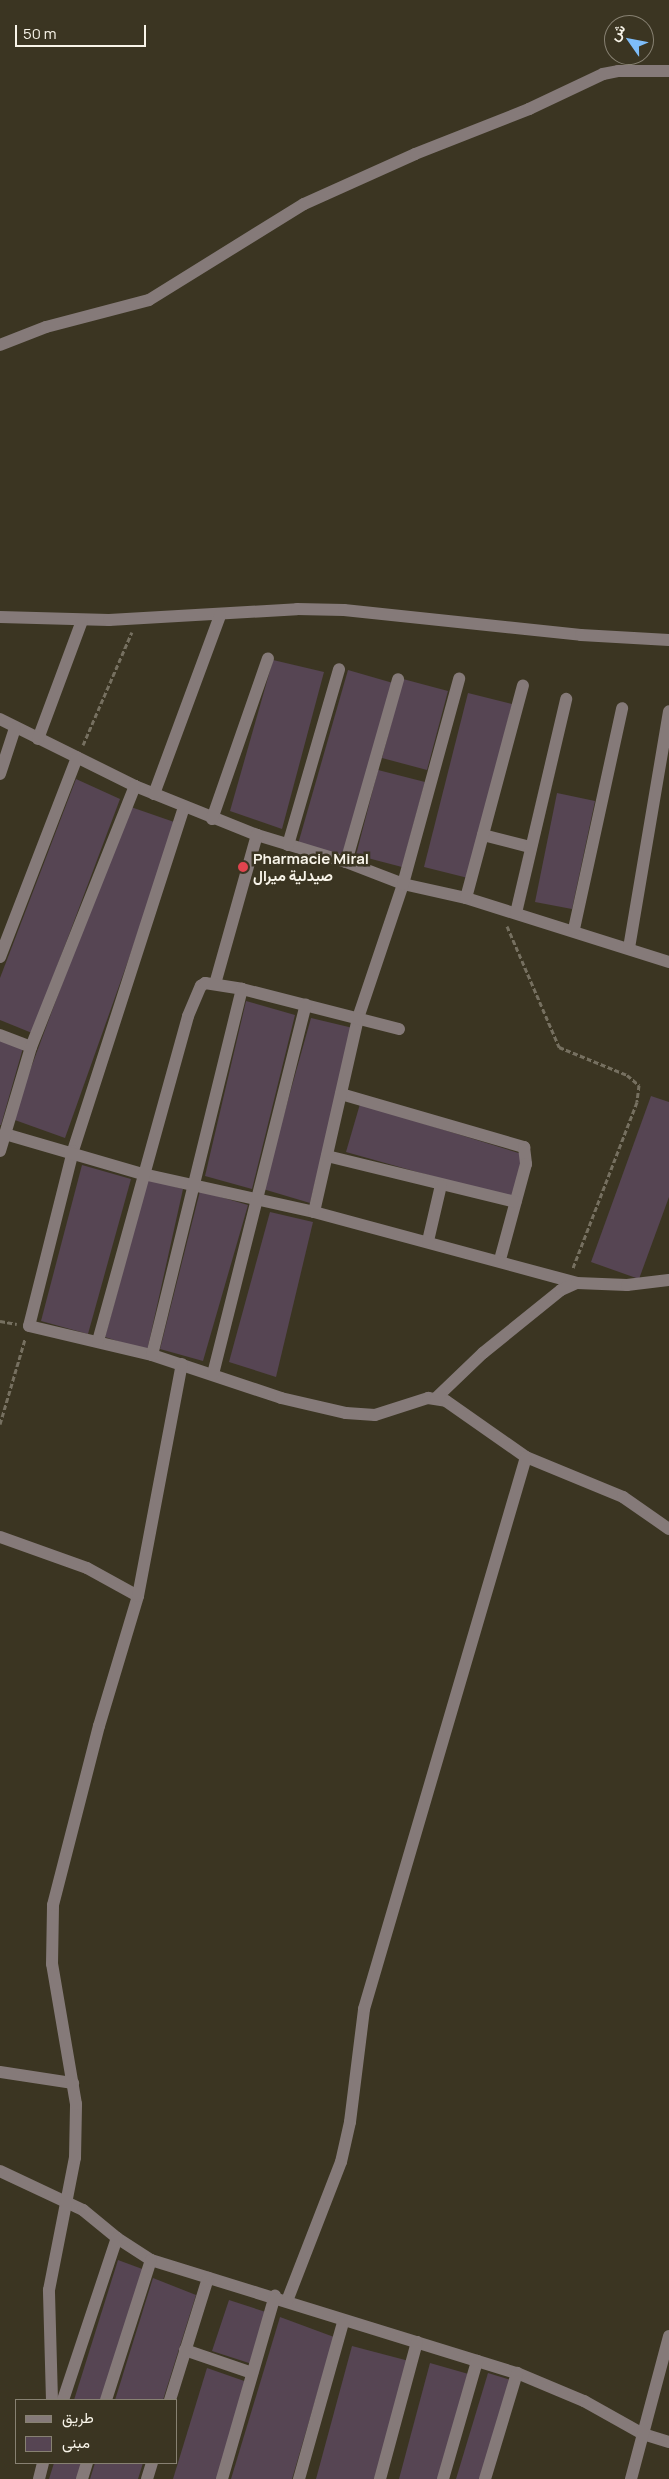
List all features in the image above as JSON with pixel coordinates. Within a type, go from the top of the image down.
[{"type":"street","points":[[0,345],[46,327],[149,300],[304,204],[415,154],[529,109],[603,74],[618,71],[669,71]]},
{"type":"street","points":[[0,618],[136,619],[220,616],[274,610],[344,610],[581,635],[669,640]]},
{"type":"street","points":[[154,794],[220,616]]},
{"type":"street","points":[[38,740],[82,620]]},
{"type":"street","points":[[212,819],[268,658]]},
{"type":"street","points":[[288,846],[339,670]]},
{"type":"street","points":[[314,1212],[358,1018],[403,884],[459,679]]},
{"type":"street","points":[[346,862],[398,680]]},
{"type":"street","points":[[466,898],[522,685]]},
{"type":"street","points":[[516,913],[566,699]]},
{"type":"street","points":[[574,929],[622,708]]},
{"type":"street","points":[[629,948],[669,711]]},
{"type":"street","points":[[0,719],[38,740],[135,786],[212,819],[288,846],[346,862],[403,884],[466,898],[574,929],[669,962]]},
{"type":"street","points":[[0,774],[15,728]]},
{"type":"street","points":[[0,956],[77,757]]},
{"type":"street","points":[[0,1151],[31,1048],[135,786]]},
{"type":"street","points":[[184,807],[73,1151],[29,1326],[152,1355],[281,1398],[361,1416],[388,1412],[418,1400],[436,1398],[458,1407],[526,1457],[623,1497],[669,1529]]},
{"type":"street","points":[[215,984],[257,835]]},
{"type":"street","points":[[483,835],[530,847]]},
{"type":"street","points":[[98,1341],[188,1016],[201,986],[205,983],[242,989],[399,1029]]},
{"type":"street","points":[[152,1355],[242,989]]},
{"type":"street","points":[[213,1374],[306,1005]]},
{"type":"street","points":[[0,1036],[31,1048]]},
{"type":"street","points":[[341,1094],[524,1147],[526,1164],[500,1260]]},
{"type":"street","points":[[5,1134],[73,1151],[143,1174],[314,1212],[500,1260],[572,1281],[627,1285],[669,1280]]},
{"type":"street","points":[[327,1156],[515,1202]]},
{"type":"street","points":[[428,1241],[442,1185]]},
{"type":"street","points":[[436,1398],[483,1353],[572,1281]]},
{"type":"street","points":[[52,2399],[49,2290],[75,2158],[76,2104],[52,1964],[53,1905],[99,1726],[138,1596],[182,1364]]},
{"type":"street","points":[[287,2301],[341,2162],[350,2122],[364,2009],[526,1457]]},
{"type":"street","points":[[0,1537],[88,1568],[138,1596]]},
{"type":"street","points":[[0,2072],[73,2083]]},
{"type":"street","points":[[0,2171],[67,2202],[94,2217],[116,2238],[151,2260],[208,2278],[275,2295],[343,2322],[417,2342],[517,2373],[584,2401],[643,2434],[669,2442]]},
{"type":"street","points":[[63,2399],[116,2238]]},
{"type":"street","points":[[106,2399],[151,2260]]},
{"type":"street","points":[[170,2399],[208,2278]]},
{"type":"street","points":[[222,2479],[275,2295]]},
{"type":"street","points":[[299,2479],[343,2322]]},
{"type":"street","points":[[380,2479],[417,2342]]},
{"type":"street","points":[[631,2479],[668,2344]]},
{"type":"street","points":[[185,2350],[252,2373]]},
{"type":"street","points":[[443,2479],[476,2361]]},
{"type":"street","points":[[485,2479],[517,2373]]},
{"type":"street","points":[[39,2479],[43,2464]]},
{"type":"street","points":[[82,2479],[87,2464]]},
{"type":"street","points":[[147,2479],[152,2464]]},
{"type":"path","points":[[77,757],[120,664],[136,619]]},
{"type":"path","points":[[499,908],[559,1048],[627,1075],[639,1085],[634,1111],[572,1281]]},
{"type":"path","points":[[0,1424],[29,1326]]},
{"type":"building","points":[[273,660],[324,672],[282,829],[230,811]]},
{"type":"building","points":[[348,670],[393,683],[344,857],[298,844]]},
{"type":"building","points":[[403,679],[448,691],[427,770],[382,758]]},
{"type":"building","points":[[468,693],[512,704],[468,878],[424,867]]},
{"type":"building","points":[[378,770],[425,782],[402,867],[356,855]]},
{"type":"building","points":[[76,779],[120,799],[32,1033],[0,1020],[0,978]]},
{"type":"building","points":[[557,793],[595,801],[572,909],[535,902]]},
{"type":"building","points":[[128,806],[177,823],[65,1138],[12,1119]]},
{"type":"building","points":[[246,1001],[295,1015],[252,1189],[205,1176]]},
{"type":"building","points":[[311,1018],[353,1028],[310,1203],[263,1189]]},
{"type":"building","points":[[0,1039],[23,1048],[1,1125],[0,1125]]},
{"type":"building","points":[[651,1096],[669,1102],[669,1197],[639,1279],[591,1262]]},
{"type":"building","points":[[360,1104],[525,1155],[514,1199],[346,1152]]},
{"type":"building","points":[[82,1165],[131,1179],[88,1334],[41,1321]]},
{"type":"building","points":[[148,1179],[183,1189],[147,1351],[105,1337]]},
{"type":"building","points":[[200,1191],[248,1205],[203,1361],[160,1349]]},
{"type":"building","points":[[270,1212],[313,1222],[276,1377],[229,1362]]},
{"type":"building","points":[[118,2260],[145,2270],[104,2399],[74,2399]]},
{"type":"building","points":[[153,2278],[196,2295],[163,2399],[115,2399]]},
{"type":"building","points":[[229,2300],[269,2313],[252,2364],[212,2351]]},
{"type":"building","points":[[280,2317],[334,2337],[292,2479],[231,2479]]},
{"type":"building","points":[[352,2346],[409,2361],[377,2479],[316,2479]]},
{"type":"building","points":[[430,2363],[472,2375],[441,2479],[399,2479]]},
{"type":"building","points":[[207,2368],[250,2383],[221,2479],[173,2479]]},
{"type":"building","points":[[488,2373],[514,2381],[484,2479],[456,2479]]},
{"type":"building","points":[[54,2464],[84,2464],[79,2479],[49,2479]]},
{"type":"building","points":[[95,2464],[143,2464],[138,2479],[90,2479]]},
{"type":"place","name":"Pharmacie Miral صيدلية ميرال","points":[[243,867]]}]
